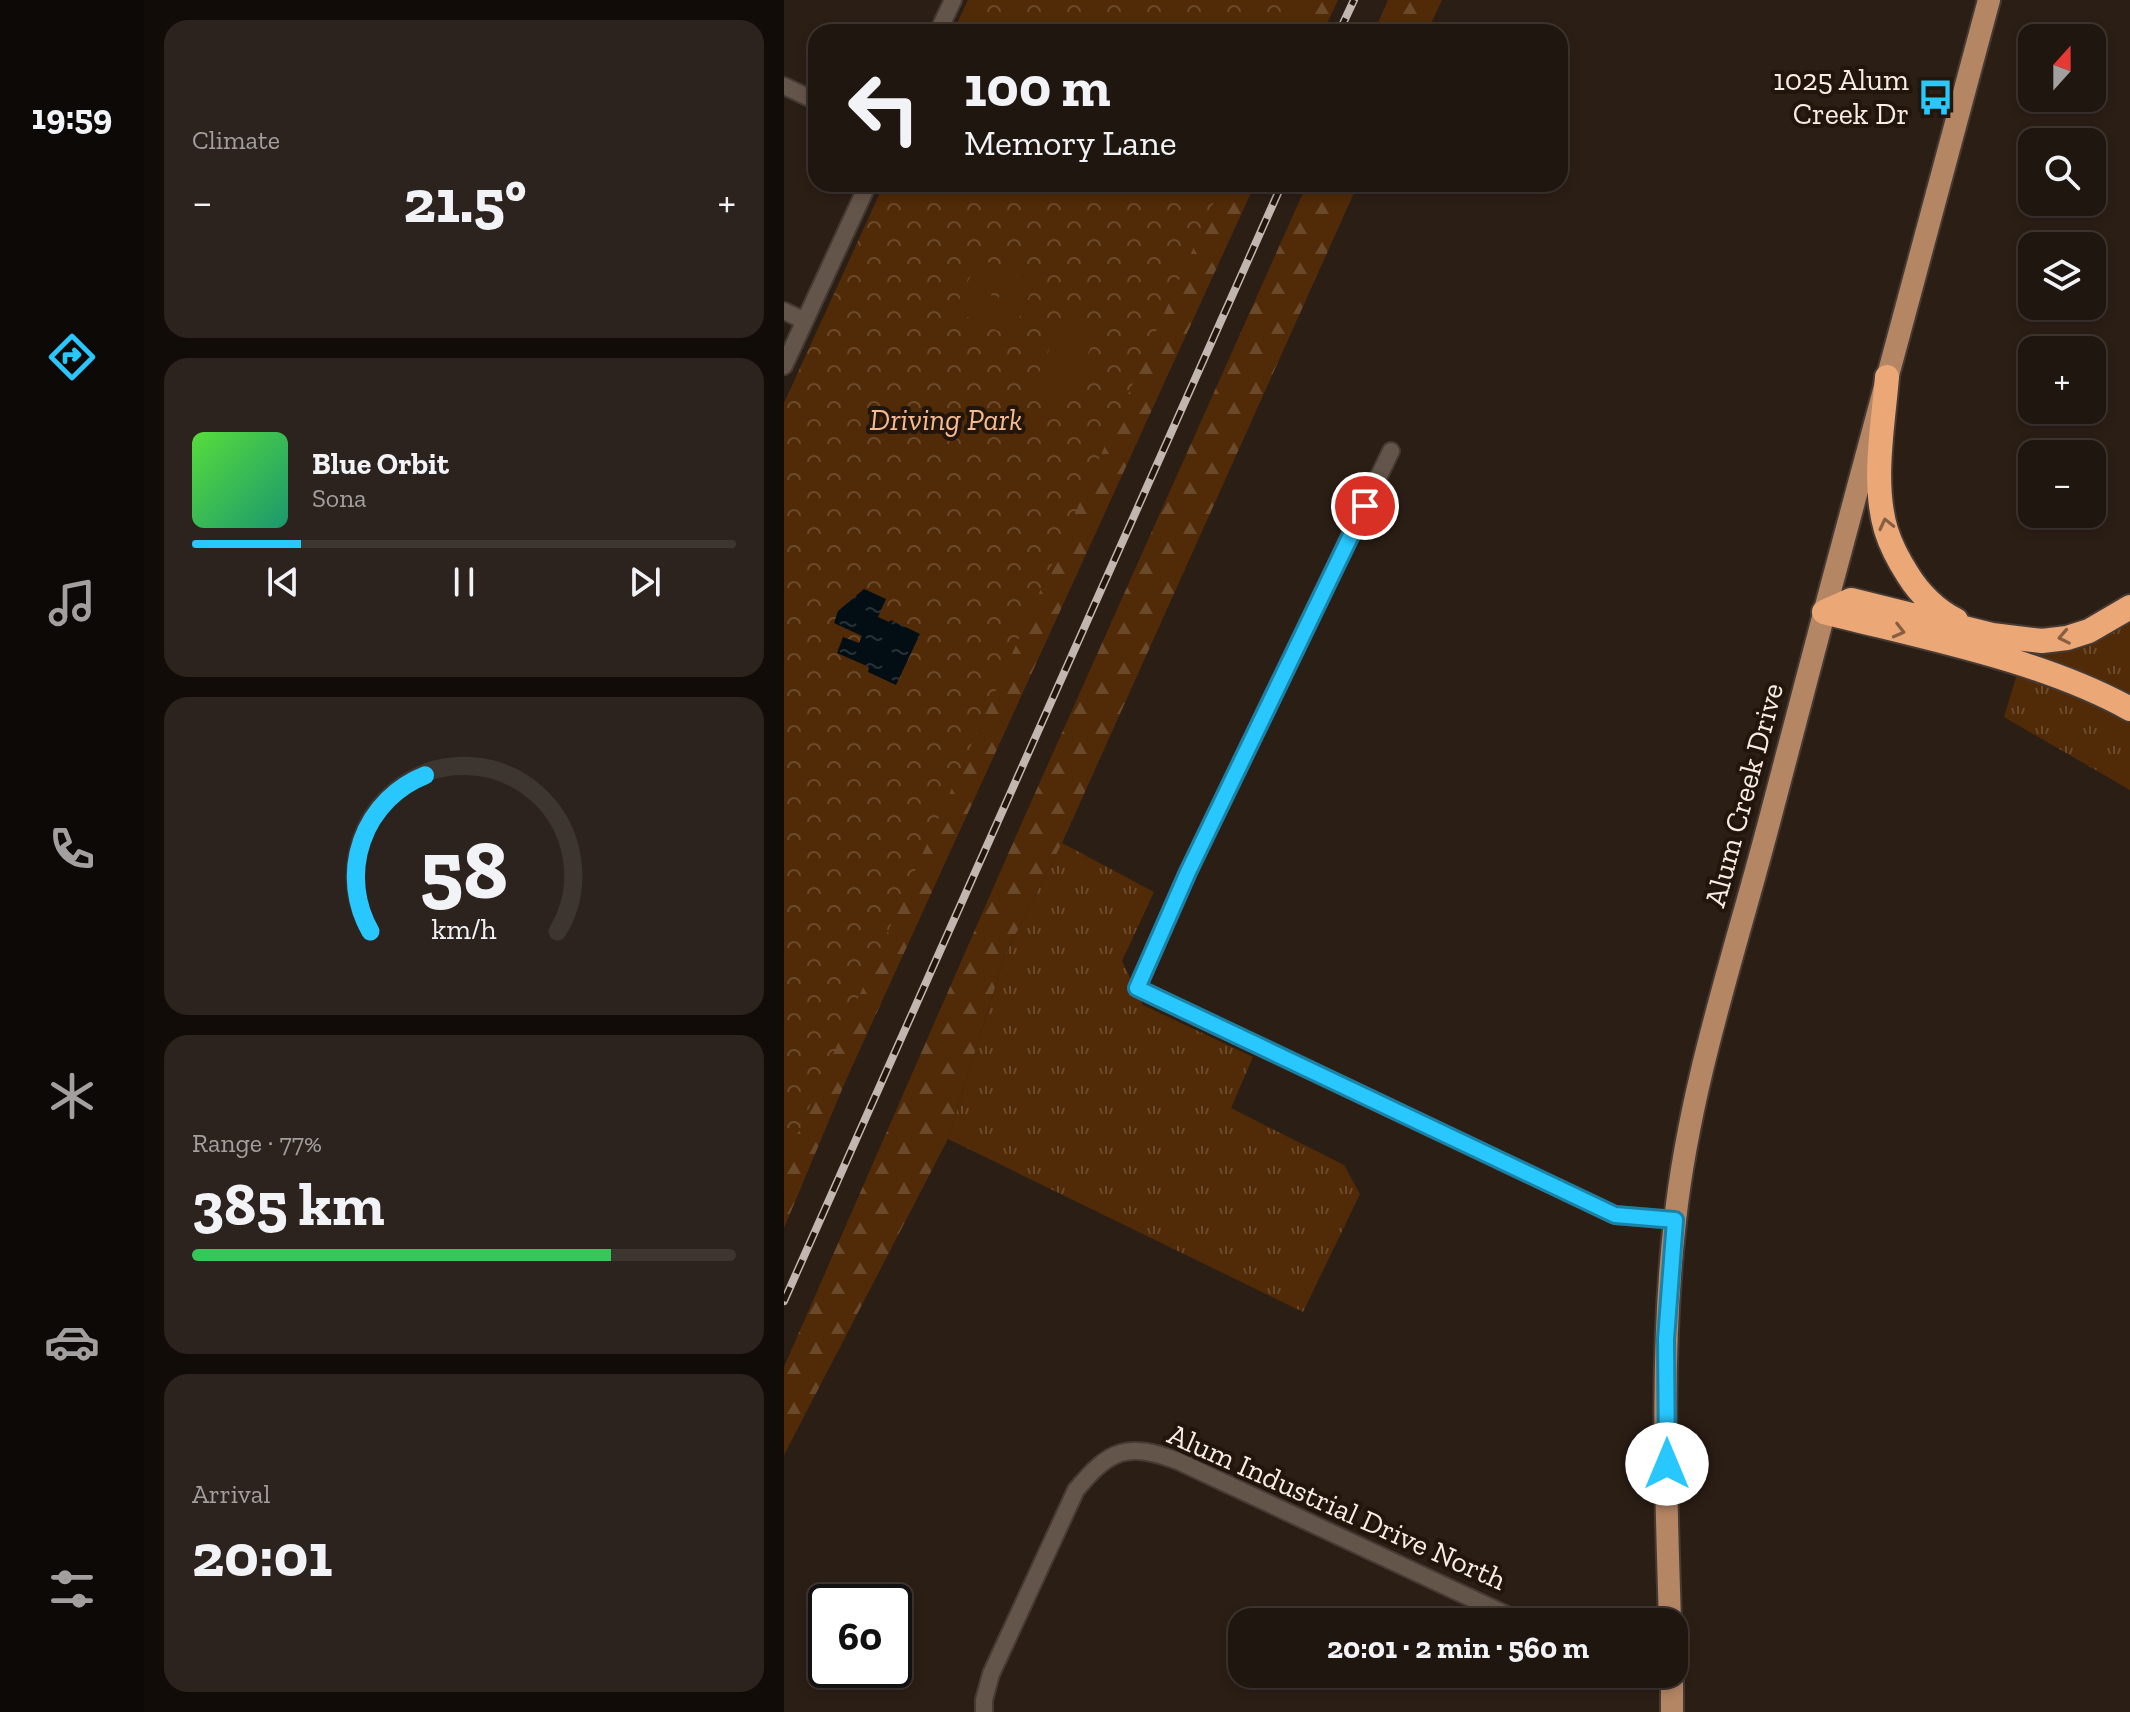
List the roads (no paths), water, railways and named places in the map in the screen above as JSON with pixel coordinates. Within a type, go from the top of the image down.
[{"type":"highway","points":[[1887,377],[1881,464],[1886,530],[1905,570],[1929,601],[1948,616],[1992,635]]},
{"type":"highway","points":[[1824,612],[1851,600],[1992,635],[2029,641],[2067,638],[2089,631],[2130,607]]},
{"type":"highway","points":[[1824,612],[2029,667],[2105,695],[2130,709]]},
{"type":"main road","name":"Alum Creek Drive","points":[[1670,1608],[1666,1339],[1675,1220],[1705,1056],[1989,0]]},
{"type":"main road","points":[[1672,1688],[1672,1712]]},
{"type":"street","points":[[942,24],[953,0]]},
{"type":"street","points":[[784,86],[808,97]]},
{"type":"street","points":[[784,366],[864,192]]},
{"type":"street","points":[[784,311],[805,321]]},
{"type":"street","points":[[1391,451],[1188,872],[1137,988],[1615,1215],[1675,1220]]},
{"type":"street","name":"Alum Industrial Drive North","points":[[984,1712],[991,1674],[1076,1490],[1097,1465],[1126,1451],[1153,1452],[1178,1461],[1492,1608]]},
{"type":"water","points":[[864,589],[886,599],[878,617],[920,634],[896,685],[868,672],[869,667],[837,653],[843,637],[859,643],[862,636],[834,623],[838,611]]},
{"type":"railway","points":[[1343,24],[1354,0]]},
{"type":"railway","points":[[784,1301],[1278,192]]},
{"type":"place","name":"1025 Alum Creek Dr","points":[[1935,97]]},
{"type":"park label","name":"Driving Park","points":[[946,420]]}]
